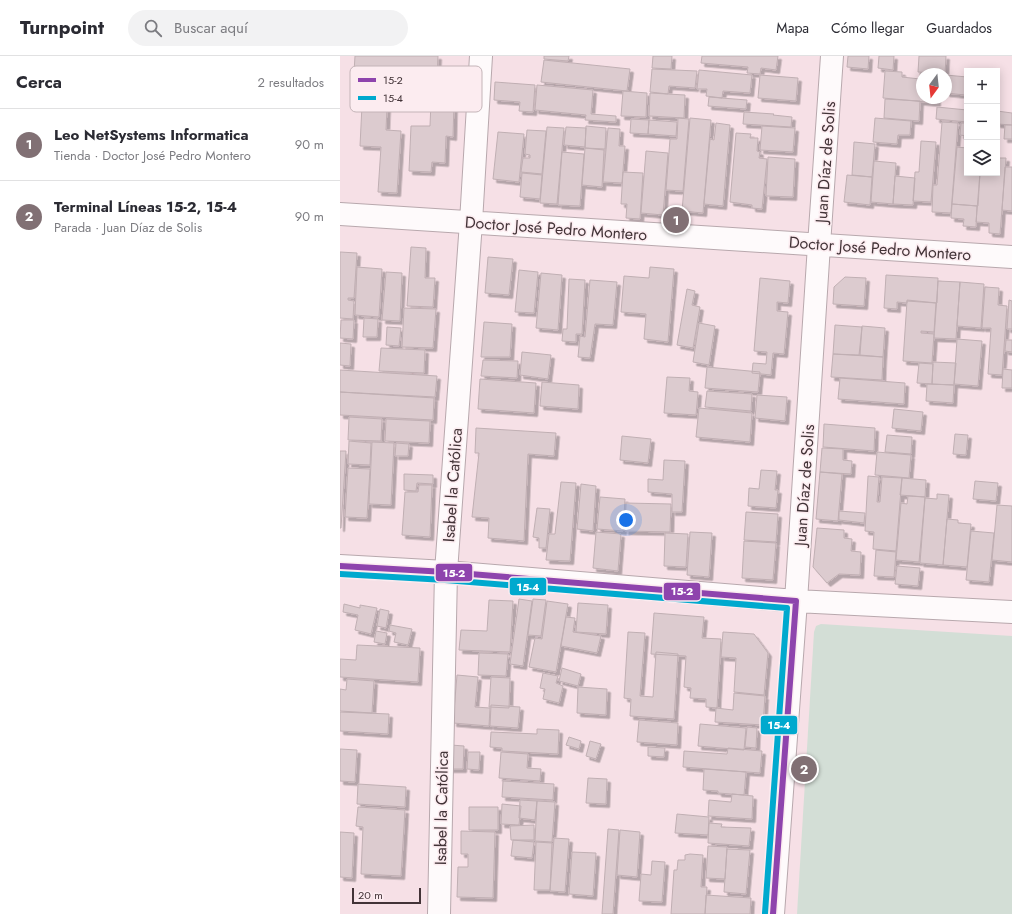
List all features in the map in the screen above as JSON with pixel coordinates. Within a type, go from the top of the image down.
[{"type":"street","name":"Isabel la Católica","points":[[480,66],[481,56]]},
{"type":"street","name":"Juan Díaz de Solis","points":[[773,914],[796,601],[832,56]]},
{"type":"street","name":"Isabel la Católica","points":[[439,914],[446,572],[478,112]]},
{"type":"street","name":"Doctor José Pedro Montero","points":[[340,214],[1012,257]]},
{"type":"street","points":[[340,566],[446,572],[796,601],[1012,612]]},
{"type":"shaded area","points":[[821,624],[1012,636],[1012,914],[797,914],[814,632],[816,626]]},
{"type":"building","points":[[355,56],[438,56],[438,66],[354,66]]},
{"type":"building","points":[[544,56],[569,56],[568,61],[544,59]]},
{"type":"building","points":[[653,56],[672,56],[671,69],[652,68]]},
{"type":"building","points":[[702,56],[778,56],[776,70],[761,68],[760,74],[747,73],[748,67],[701,63]]},
{"type":"building","points":[[848,56],[869,56],[868,69],[847,67]]},
{"type":"building","points":[[879,56],[894,56],[893,70],[878,68]]},
{"type":"building","points":[[919,56],[946,56],[945,68],[918,68]]},
{"type":"building","points":[[544,60],[630,69],[627,91],[541,82]]},
{"type":"building","points":[[652,69],[697,71],[695,88],[669,86],[668,94],[650,92]]},
{"type":"building","points":[[699,70],[752,75],[750,93],[723,91],[722,98],[706,96],[707,89],[697,89]]},
{"type":"building","points":[[885,71],[902,72],[902,77],[916,79],[916,101],[883,98]]},
{"type":"building","points":[[760,75],[798,78],[796,101],[758,98]]},
{"type":"building","points":[[952,76],[964,77],[964,95],[952,94]]},
{"type":"building","points":[[495,82],[535,85],[533,112],[519,111],[520,102],[494,100]]},
{"type":"building","points":[[537,85],[593,90],[591,114],[616,116],[616,122],[585,120],[586,115],[535,110]]},
{"type":"building","points":[[623,91],[647,93],[646,117],[621,116]]},
{"type":"building","points":[[650,93],[685,95],[684,118],[649,116]]},
{"type":"building","points":[[709,97],[747,100],[746,109],[708,106]]},
{"type":"building","points":[[885,99],[916,101],[916,104],[920,104],[919,121],[884,118]]},
{"type":"building","points":[[937,107],[964,110],[964,122],[936,119]]},
{"type":"building","points":[[1000,111],[1012,113],[1012,125],[1000,124]]},
{"type":"building","points":[[362,112],[387,112],[386,130],[401,131],[397,193],[378,192],[381,147],[360,146]]},
{"type":"building","points":[[431,112],[454,112],[453,137],[446,136],[445,163],[432,162],[431,172],[409,171],[411,126],[430,126]]},
{"type":"building","points":[[744,112],[792,117],[791,127],[743,124]]},
{"type":"building","points":[[678,118],[689,119],[683,191],[666,190],[670,139],[677,139]]},
{"type":"building","points":[[690,118],[711,120],[703,213],[682,211]]},
{"type":"building","points":[[875,118],[911,121],[910,135],[898,135],[897,144],[873,142]]},
{"type":"building","points":[[631,119],[649,120],[648,134],[630,133]]},
{"type":"building","points":[[649,120],[677,122],[676,136],[648,134]]},
{"type":"building","points":[[942,122],[958,123],[951,213],[932,212],[933,185],[937,185]]},
{"type":"building","points":[[716,123],[730,125],[723,206],[704,204],[710,139],[714,140]]},
{"type":"building","points":[[961,123],[964,123],[964,136],[960,135]]},
{"type":"building","points":[[1005,125],[1012,125],[1012,139],[1004,139]]},
{"type":"building","points":[[586,126],[606,128],[605,149],[585,148]]},
{"type":"building","points":[[762,126],[795,128],[793,152],[760,150]]},
{"type":"building","points":[[547,127],[564,128],[557,204],[540,203]]},
{"type":"building","points":[[566,127],[586,128],[585,147],[564,145]]},
{"type":"building","points":[[608,128],[620,129],[619,146],[625,146],[622,183],[603,182]]},
{"type":"building","points":[[527,130],[546,131],[542,174],[521,172],[523,158],[530,158],[530,155],[525,154]]},
{"type":"building","points":[[498,132],[524,134],[519,182],[493,179]]},
{"type":"building","points":[[736,133],[751,134],[750,138],[758,138],[757,151],[760,152],[759,158],[767,159],[762,209],[752,208],[752,205],[730,202]]},
{"type":"building","points":[[921,141],[936,142],[931,202],[913,201],[915,172],[919,172]]},
{"type":"building","points":[[854,142],[875,144],[872,177],[852,175]]},
{"type":"building","points":[[957,147],[964,148],[964,176],[980,176],[978,206],[952,204]]},
{"type":"building","points":[[585,148],[604,150],[602,187],[582,185]]},
{"type":"building","points":[[646,151],[668,153],[663,215],[641,213]]},
{"type":"building","points":[[562,152],[584,154],[580,206],[558,205]]},
{"type":"building","points":[[768,157],[795,159],[793,197],[766,196]]},
{"type":"building","points":[[1000,158],[1006,158],[1000,234],[989,233],[989,223],[976,222],[980,176],[1000,176]]},
{"type":"building","points":[[874,161],[896,163],[893,204],[871,202]]},
{"type":"building","points":[[1005,167],[1012,167],[1012,211],[1002,210]]},
{"type":"building","points":[[623,172],[643,173],[640,219],[626,218],[627,204],[621,204]]},
{"type":"building","points":[[522,173],[542,175],[540,199],[520,197]]},
{"type":"building","points":[[847,175],[872,177],[870,205],[844,202]]},
{"type":"building","points":[[895,176],[915,178],[913,205],[893,204]]},
{"type":"building","points":[[952,204],[977,206],[976,227],[963,226],[964,219],[951,218]]},
{"type":"building","points":[[411,247],[426,248],[425,278],[435,278],[433,307],[407,306]]},
{"type":"building","points":[[340,252],[357,253],[354,298],[348,298],[348,300],[354,301],[353,319],[340,318]]},
{"type":"building","points":[[488,257],[513,259],[509,295],[485,293]]},
{"type":"building","points":[[357,267],[382,269],[379,317],[355,315]]},
{"type":"building","points":[[650,267],[674,269],[668,342],[644,339],[646,314],[621,312],[624,276],[649,278]]},
{"type":"building","points":[[519,270],[538,272],[534,313],[515,312]]},
{"type":"building","points":[[386,272],[402,273],[400,321],[382,320]]},
{"type":"building","points":[[541,273],[562,275],[558,330],[536,328]]},
{"type":"building","points":[[886,275],[938,278],[937,303],[907,300],[907,303],[897,302],[897,309],[884,308]]},
{"type":"building","points":[[845,277],[866,278],[864,306],[833,304],[834,287]]},
{"type":"building","points":[[760,278],[790,281],[788,303],[777,302],[777,311],[788,312],[784,354],[773,353],[771,375],[752,373],[753,363],[766,364],[767,352],[754,351]]},
{"type":"building","points":[[569,279],[585,280],[582,334],[576,334],[576,342],[562,341],[563,329],[567,329]]},
{"type":"building","points":[[590,280],[617,282],[613,325],[595,324],[590,358],[578,357],[580,336],[585,337]]},
{"type":"building","points":[[938,281],[960,282],[956,339],[934,338]]},
{"type":"building","points":[[960,282],[984,284],[981,328],[957,326]]},
{"type":"building","points":[[985,287],[999,288],[998,305],[1007,306],[1002,375],[988,374],[991,328],[982,328]]},
{"type":"building","points":[[687,289],[695,291],[692,305],[700,307],[693,348],[677,345]]},
{"type":"building","points":[[1009,300],[1012,301],[1012,329],[1007,329]]},
{"type":"building","points":[[907,301],[936,303],[934,332],[921,331],[921,333],[934,334],[932,363],[903,361]]},
{"type":"building","points":[[404,308],[436,309],[433,348],[402,347]]},
{"type":"building","points":[[364,318],[378,319],[377,337],[363,337]]},
{"type":"building","points":[[341,320],[354,320],[353,339],[340,338]]},
{"type":"building","points":[[484,322],[512,324],[510,357],[481,357]]},
{"type":"building","points":[[699,323],[715,326],[709,365],[693,362]]},
{"type":"building","points":[[835,325],[862,327],[859,355],[833,354]]},
{"type":"building","points":[[862,326],[885,328],[883,357],[860,355]]},
{"type":"building","points":[[387,327],[401,328],[399,346],[386,345]]},
{"type":"building","points":[[957,339],[982,341],[978,386],[954,384]]},
{"type":"building","points":[[1006,340],[1012,340],[1012,352],[1005,351]]},
{"type":"building","points":[[340,343],[351,344],[350,366],[340,365]]},
{"type":"building","points":[[381,348],[425,350],[424,373],[379,371]]},
{"type":"building","points":[[522,352],[551,355],[548,379],[520,375]]},
{"type":"building","points":[[833,354],[883,357],[882,380],[831,377]]},
{"type":"building","points":[[483,360],[518,361],[517,378],[481,376]]},
{"type":"building","points":[[933,362],[956,363],[954,385],[932,384]]},
{"type":"building","points":[[919,363],[933,364],[932,384],[917,383]]},
{"type":"building","points":[[707,367],[760,372],[758,392],[705,388]]},
{"type":"building","points":[[1003,369],[1012,370],[1012,388],[1002,388]]},
{"type":"building","points":[[340,370],[437,376],[435,397],[340,392]]},
{"type":"building","points":[[667,377],[690,378],[689,391],[698,392],[696,415],[664,413]]},
{"type":"building","points":[[840,378],[905,383],[904,404],[838,399]]},
{"type":"building","points":[[480,379],[536,383],[534,413],[478,409]]},
{"type":"building","points":[[542,382],[579,385],[578,409],[540,406]]},
{"type":"building","points":[[927,384],[954,385],[953,403],[926,401]]},
{"type":"building","points":[[707,391],[752,394],[751,411],[705,407]]},
{"type":"building","points":[[340,392],[434,398],[433,420],[340,415]]},
{"type":"building","points":[[757,395],[787,397],[785,421],[755,418]]},
{"type":"building","points":[[699,408],[752,413],[750,442],[696,437]]},
{"type":"building","points":[[894,409],[923,412],[921,431],[892,428]]},
{"type":"building","points":[[349,417],[382,419],[381,441],[348,440]]},
{"type":"building","points":[[386,419],[430,421],[429,443],[385,441]]},
{"type":"building","points":[[824,424],[875,428],[874,451],[823,447]]},
{"type":"building","points":[[476,428],[556,433],[554,456],[528,454],[524,541],[488,538],[489,518],[472,517],[479,453],[475,453]]},
{"type":"building","points":[[955,434],[968,435],[966,455],[953,454]]},
{"type":"building","points":[[887,435],[912,437],[911,454],[885,452]]},
{"type":"building","points":[[622,436],[651,439],[648,463],[620,460]]},
{"type":"building","points":[[349,441],[371,443],[370,465],[348,464]]},
{"type":"building","points":[[372,442],[394,443],[391,505],[369,504]]},
{"type":"building","points":[[396,443],[409,444],[408,456],[395,456]]},
{"type":"building","points":[[822,448],[843,449],[843,460],[852,461],[851,474],[820,472]]},
{"type":"building","points":[[340,451],[346,451],[341,528],[340,528]]},
{"type":"building","points":[[877,452],[911,455],[909,478],[875,475]]},
{"type":"building","points":[[664,460],[685,461],[682,512],[672,512],[672,494],[648,492],[648,479],[663,480]]},
{"type":"building","points":[[348,468],[370,469],[367,518],[345,517]]},
{"type":"building","points":[[761,470],[777,471],[775,490],[778,490],[776,508],[748,506],[749,488],[759,489]]},
{"type":"building","points":[[820,472],[842,474],[838,521],[816,519]]},
{"type":"building","points":[[404,474],[433,475],[433,484],[417,483],[416,491],[404,490]]},
{"type":"building","points":[[868,476],[879,477],[877,502],[880,502],[882,477],[902,478],[896,551],[873,549],[874,532],[865,531]]},
{"type":"building","points":[[902,478],[926,480],[925,497],[900,495]]},
{"type":"building","points":[[975,481],[998,483],[996,501],[973,499]]},
{"type":"building","points":[[561,482],[576,483],[570,561],[546,560],[549,534],[555,534]]},
{"type":"building","points":[[581,484],[596,486],[593,531],[577,529]]},
{"type":"building","points":[[419,485],[432,485],[430,537],[402,535],[405,492],[418,492]]},
{"type":"building","points":[[937,494],[949,495],[943,565],[920,563],[925,498],[937,499]]},
{"type":"building","points":[[908,496],[925,497],[919,562],[896,560],[901,503],[907,504]]},
{"type":"building","points":[[600,497],[625,499],[623,531],[597,529]]},
{"type":"building","points":[[626,503],[671,504],[670,532],[625,531]]},
{"type":"building","points":[[997,505],[1012,506],[1012,562],[992,560]]},
{"type":"building","points":[[537,508],[550,509],[546,548],[539,548],[539,538],[533,537]]},
{"type":"building","points":[[839,511],[865,513],[864,523],[839,520]]},
{"type":"building","points":[[746,512],[778,514],[776,542],[744,540]]},
{"type":"building","points":[[947,519],[958,520],[958,523],[971,524],[967,567],[943,565]]},
{"type":"building","points":[[817,528],[844,530],[844,538],[852,539],[851,551],[861,552],[860,575],[839,574],[827,583],[813,567]]},
{"type":"building","points":[[971,531],[994,533],[989,582],[966,580]]},
{"type":"building","points":[[596,532],[621,534],[618,571],[593,568]]},
{"type":"building","points":[[690,532],[712,533],[709,577],[687,575]]},
{"type":"building","points":[[665,533],[688,534],[686,567],[664,566]]},
{"type":"building","points":[[744,541],[776,543],[773,580],[742,578]]},
{"type":"building","points":[[876,550],[896,552],[894,577],[874,576]]},
{"type":"building","points":[[897,566],[920,568],[918,586],[895,584]]},
{"type":"building","points":[[519,599],[532,601],[523,666],[510,664]]},
{"type":"building","points":[[533,599],[546,600],[541,636],[528,635]]},
{"type":"building","points":[[489,600],[513,601],[510,652],[459,650],[461,630],[487,631]]},
{"type":"building","points":[[547,601],[568,604],[556,672],[529,667],[535,638],[542,639]]},
{"type":"building","points":[[578,603],[608,605],[606,634],[576,632]]},
{"type":"building","points":[[344,604],[360,608],[360,605],[377,608],[371,634],[355,630],[358,615],[343,612]]},
{"type":"building","points":[[380,609],[389,611],[386,628],[377,626]]},
{"type":"building","points":[[654,613],[704,617],[702,638],[721,639],[717,708],[706,707],[706,699],[690,698],[691,688],[684,687],[686,656],[651,654]]},
{"type":"building","points":[[566,617],[575,618],[573,632],[601,636],[597,653],[561,646]]},
{"type":"building","points":[[390,625],[412,629],[408,645],[394,642],[396,633],[389,631]]},
{"type":"building","points":[[376,631],[387,633],[385,644],[374,642]]},
{"type":"building","points":[[628,632],[645,633],[640,696],[653,697],[656,652],[678,654],[674,719],[630,716],[631,699],[624,698]]},
{"type":"building","points":[[723,632],[754,634],[768,653],[764,695],[734,692],[736,658],[721,657]]},
{"type":"building","points":[[357,645],[420,648],[418,682],[340,677],[340,659],[356,660]]},
{"type":"building","points":[[479,653],[508,654],[506,676],[478,675]]},
{"type":"building","points":[[562,668],[581,674],[578,686],[559,681]]},
{"type":"building","points":[[543,673],[558,676],[556,683],[563,686],[559,703],[543,699],[545,689],[540,688]]},
{"type":"building","points":[[457,675],[478,677],[475,707],[490,708],[489,726],[453,723]]},
{"type":"building","points":[[491,677],[510,678],[509,708],[489,707]]},
{"type":"building","points":[[347,679],[374,681],[372,713],[340,711],[340,689],[346,690]]},
{"type":"building","points":[[578,687],[607,689],[606,715],[577,713]]},
{"type":"building","points":[[734,693],[765,696],[763,725],[715,722],[716,708],[733,710]]},
{"type":"building","points":[[491,705],[520,707],[518,728],[490,726]]},
{"type":"building","points":[[340,712],[389,714],[388,734],[340,731]]},
{"type":"building","points":[[639,720],[678,723],[677,745],[637,742]]},
{"type":"building","points":[[700,724],[746,728],[744,750],[698,746]]},
{"type":"building","points":[[747,727],[757,728],[756,748],[745,747]]},
{"type":"building","points":[[537,729],[559,730],[558,754],[502,751],[502,748],[490,747],[491,732],[537,734]]},
{"type":"building","points":[[569,737],[581,741],[579,749],[566,745]]},
{"type":"building","points":[[590,741],[601,744],[596,759],[586,756]]},
{"type":"building","points":[[451,745],[464,746],[463,769],[449,769]]},
{"type":"building","points":[[648,747],[665,748],[664,757],[648,756]]},
{"type":"building","points":[[728,748],[762,751],[760,773],[683,767],[684,751],[727,754]]},
{"type":"building","points":[[340,749],[357,750],[355,782],[340,781]]},
{"type":"building","points":[[468,752],[480,752],[479,770],[467,769]]},
{"type":"building","points":[[501,752],[528,754],[527,768],[541,769],[540,781],[499,778]]},
{"type":"building","points":[[704,769],[746,772],[744,795],[703,790]]},
{"type":"building","points":[[588,778],[607,779],[606,804],[586,803]]},
{"type":"building","points":[[503,781],[554,784],[553,800],[502,797]]},
{"type":"building","points":[[358,784],[406,787],[405,807],[357,804]]},
{"type":"building","points":[[732,794],[753,796],[752,819],[708,816],[709,800],[731,802]]},
{"type":"building","points":[[520,800],[537,801],[535,820],[519,818]]},
{"type":"building","points":[[537,801],[555,802],[552,842],[535,841]]},
{"type":"building","points":[[502,804],[521,806],[519,825],[501,824]]},
{"type":"building","points":[[358,807],[405,810],[401,876],[361,874],[363,827],[356,826]]},
{"type":"building","points":[[469,807],[498,807],[498,830],[469,830]]},
{"type":"building","points":[[677,814],[709,817],[708,835],[675,833]]},
{"type":"building","points":[[709,823],[722,824],[721,827],[751,828],[749,846],[708,843]]},
{"type":"building","points":[[534,825],[534,840],[511,840],[510,826]]},
{"type":"building","points":[[608,829],[619,830],[613,914],[602,914]]},
{"type":"building","points":[[620,830],[640,832],[637,877],[617,875]]},
{"type":"building","points":[[461,831],[495,832],[493,898],[457,897],[458,867],[468,867],[468,854],[461,854]]},
{"type":"building","points":[[340,832],[354,833],[352,878],[340,877]]},
{"type":"building","points":[[554,838],[569,839],[565,892],[550,891]]},
{"type":"building","points":[[513,840],[534,842],[532,858],[511,856]]},
{"type":"building","points":[[536,842],[552,843],[550,890],[534,890]]},
{"type":"building","points":[[708,846],[727,847],[725,879],[706,878]]},
{"type":"building","points":[[727,849],[750,850],[746,894],[724,892]]},
{"type":"building","points":[[572,852],[596,853],[593,896],[569,894]]},
{"type":"building","points":[[685,855],[703,855],[701,887],[707,887],[705,914],[671,914],[674,870],[677,870],[678,860],[685,860]]},
{"type":"building","points":[[652,861],[665,862],[662,902],[639,901],[641,874],[651,875]]},
{"type":"building","points":[[706,895],[751,898],[750,914],[705,914]]},
{"type":"transit line","name":"15-2","points":[[340,566],[446,572],[796,601]]},
{"type":"transit line","name":"15-4","points":[[340,574],[445,580],[787,608],[765,913]]},
{"type":"transit line","name":"15-2","points":[[773,914],[796,601]]},
{"type":"place","name":"Leo NetSystems Informatica","points":[[676,220]]},
{"type":"place","name":"Terminal Líneas 15-2, 15-4","points":[[804,769]]}]
